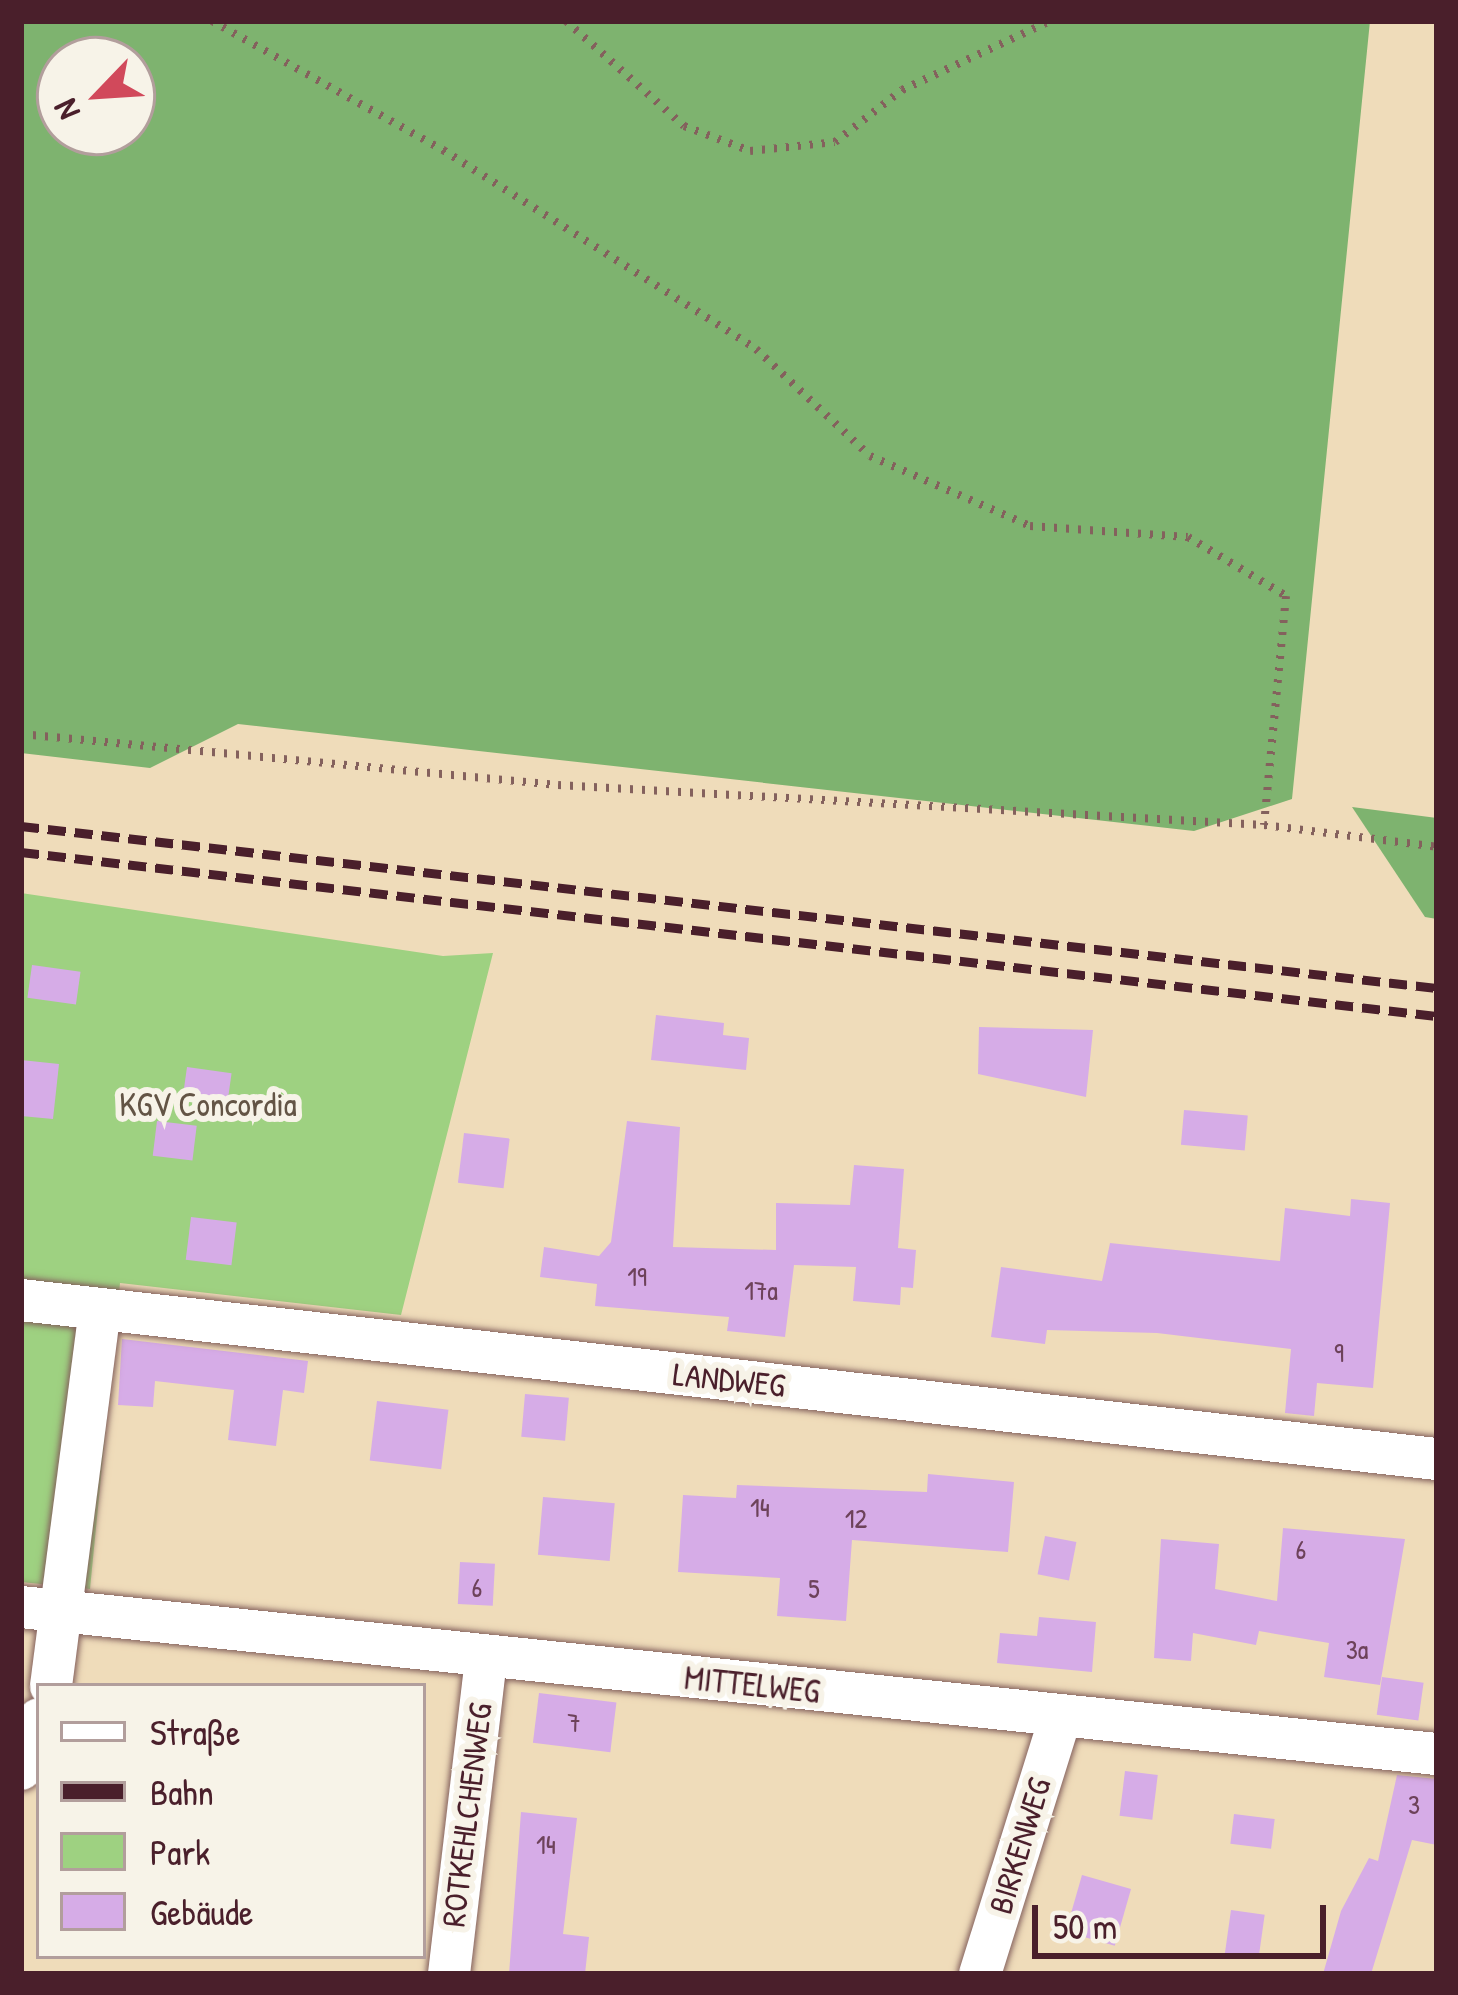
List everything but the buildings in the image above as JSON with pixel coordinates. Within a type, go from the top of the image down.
[{"type":"street","name":"LANDWEG","points":[[21,1300],[1437,1459]]},
{"type":"street","points":[[52,1683],[67,1613],[100,1309]]},
{"type":"street","name":"MITTELWEG","points":[[21,1607],[1437,1754]]},
{"type":"street","name":"ROTKEHLCHENWEG","points":[[449,1974],[486,1657]]},
{"type":"street","name":"BIRKENWEG","points":[[980,1974],[1060,1718]]},
{"type":"street","points":[[21,1768],[36,1727]]},
{"type":"path","points":[[212,21],[443,150],[756,350],[870,456],[1030,526],[1188,537],[1286,596],[1264,825]]},
{"type":"path","points":[[566,21],[685,126],[750,151],[835,142],[902,90],[1050,21]]},
{"type":"path","points":[[21,734],[558,785],[1264,825],[1437,848]]},
{"type":"green space","points":[[21,21],[1370,21],[1292,799],[1194,831],[238,724],[150,768],[21,753]]},
{"type":"green space","points":[[1352,807],[1437,818],[1437,919],[1425,917]]},
{"type":"green space","name":"KGV Concordia","points":[[21,893],[443,956],[493,953],[401,1315],[120,1283],[90,1589],[21,1582]]},
{"type":"railway","points":[[21,826],[1437,988]]},
{"type":"railway","points":[[21,852],[1437,1016]]}]
